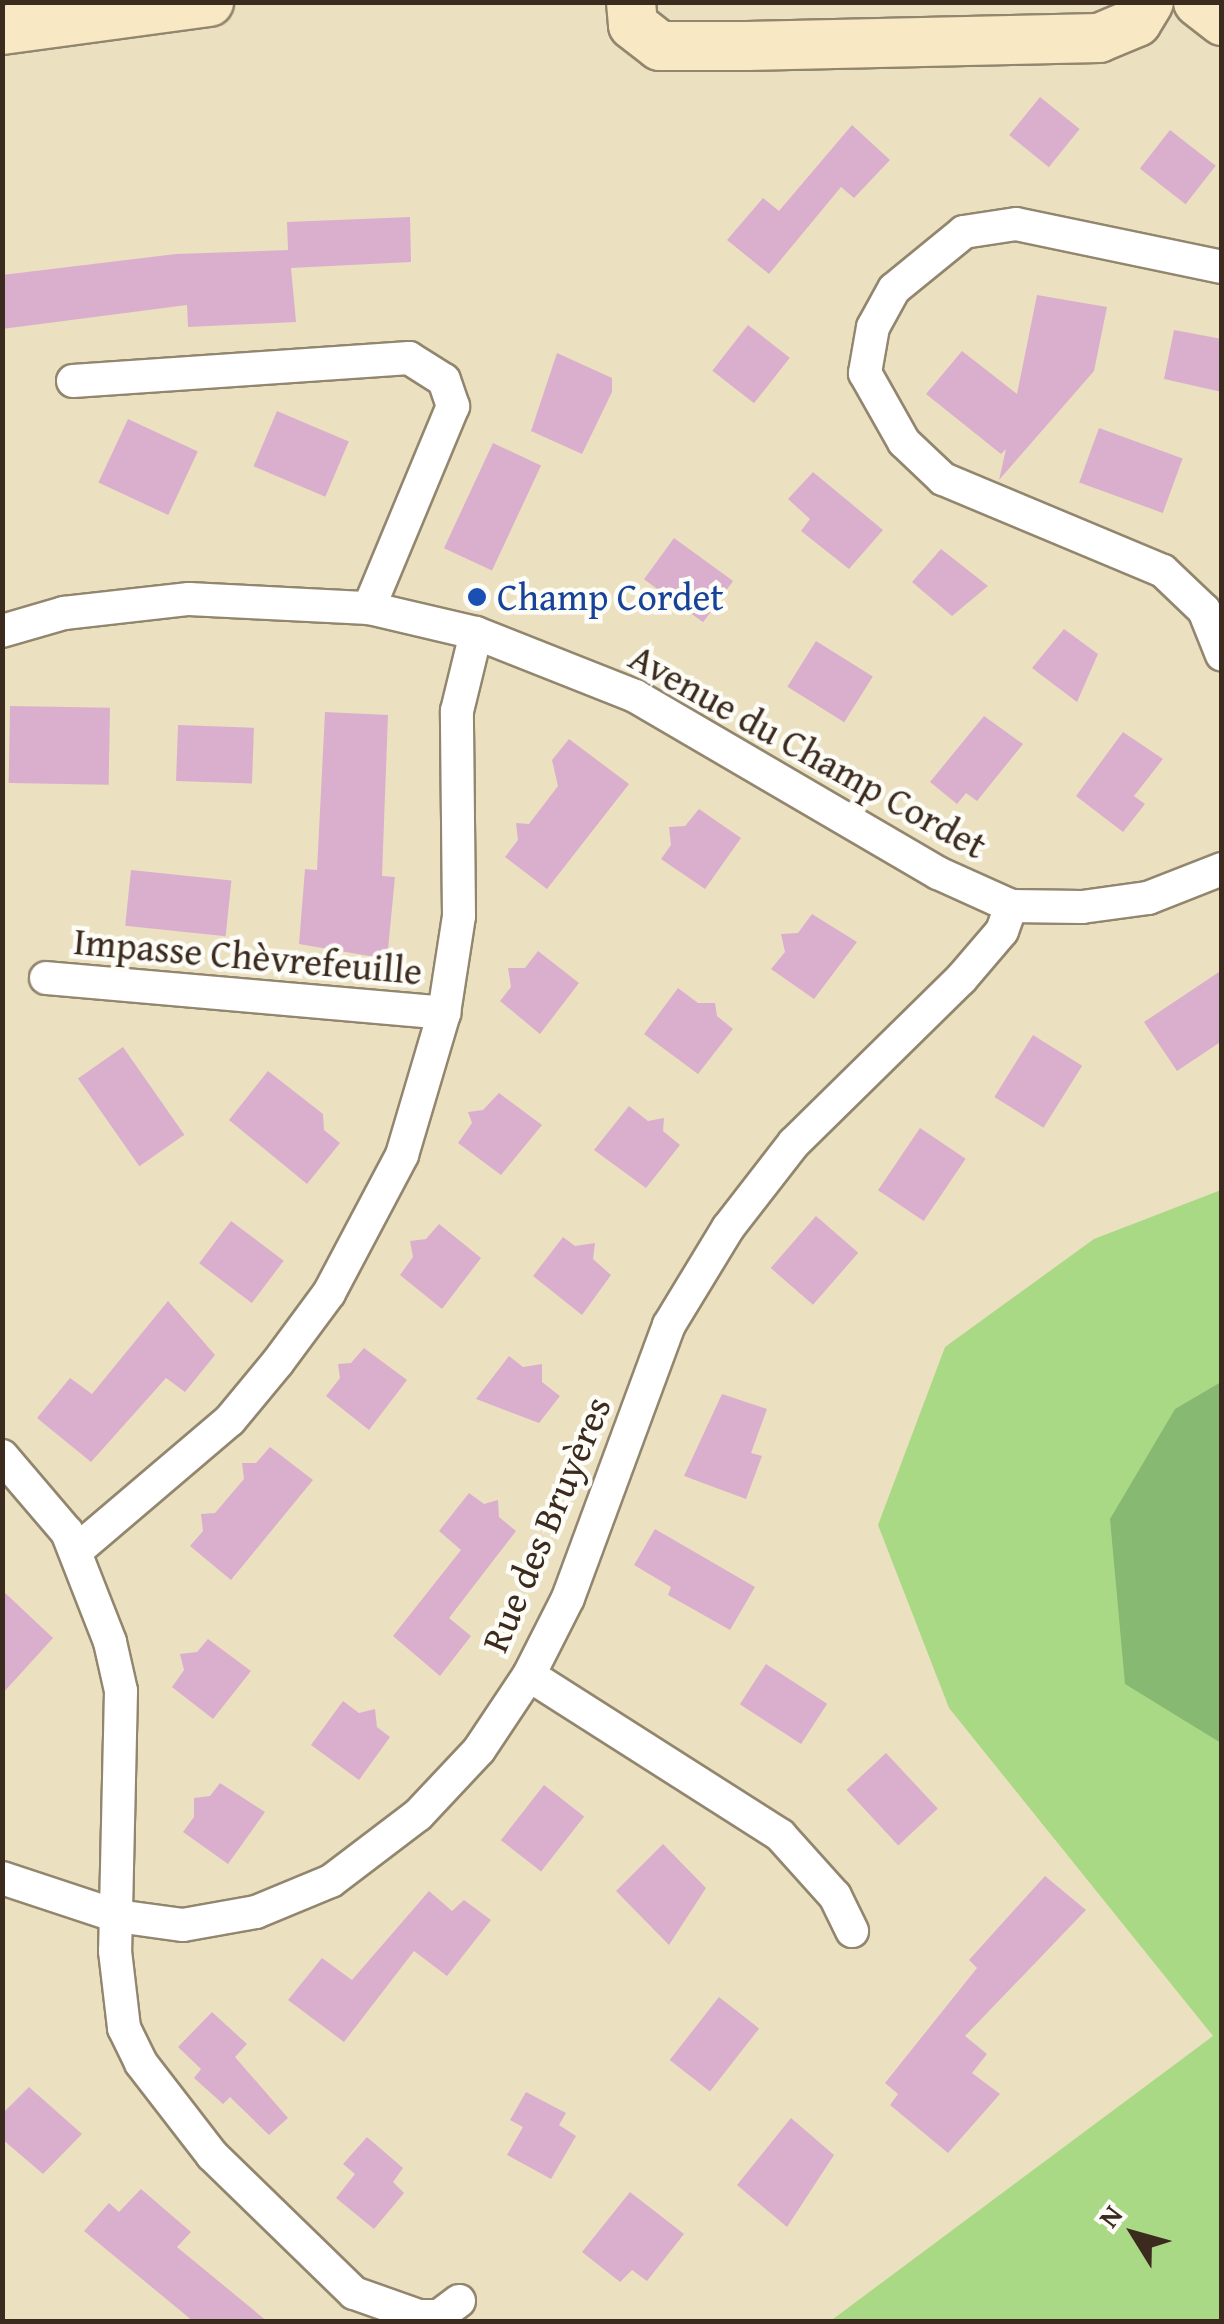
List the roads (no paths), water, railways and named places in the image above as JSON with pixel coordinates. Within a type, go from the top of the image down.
[{"type":"street","points":[[2,30],[209,2]]},
{"type":"street","points":[[631,2],[633,25],[660,46],[1099,38],[1137,22],[1149,2]]},
{"type":"street","points":[[1198,2],[1222,21]]},
{"type":"street","points":[[1222,267],[1016,224],[964,232],[894,289],[873,327],[865,373],[904,442],[944,479],[1164,571],[1204,610],[1222,655]]},
{"type":"street","points":[[72,381],[409,358],[444,380],[453,406],[369,608]]},
{"type":"street","name":"Avenue du Champ Cordet","points":[[2,631],[64,613],[189,599],[369,608],[476,634],[635,696],[938,873],[1012,906],[1082,907],[1148,898],[1222,869]]},
{"type":"street","points":[[76,1551],[230,1420],[329,1292],[402,1155],[444,1013],[461,867],[457,711],[476,634]]},
{"type":"street","name":"Rue des Bruyères","points":[[2,1878],[117,1916],[183,1925],[256,1912],[331,1881],[418,1815],[479,1750],[529,1676],[568,1598],[669,1326],[728,1228],[794,1142],[952,989],[1002,930],[1012,906]]},
{"type":"street","name":"Impasse Chèvrefeuille","points":[[46,978],[444,1013]]},
{"type":"street","points":[[2,1456],[38,1493],[76,1551],[95,1591],[120,1691],[117,1916],[124,2028],[161,2095],[212,2156],[354,2294],[419,2316],[439,2316],[459,2301]]},
{"type":"street","points":[[529,1676],[780,1835],[835,1896],[852,1931]]},
{"type":"place","name":"Champ Cordet","points":[[477,597]]}]
